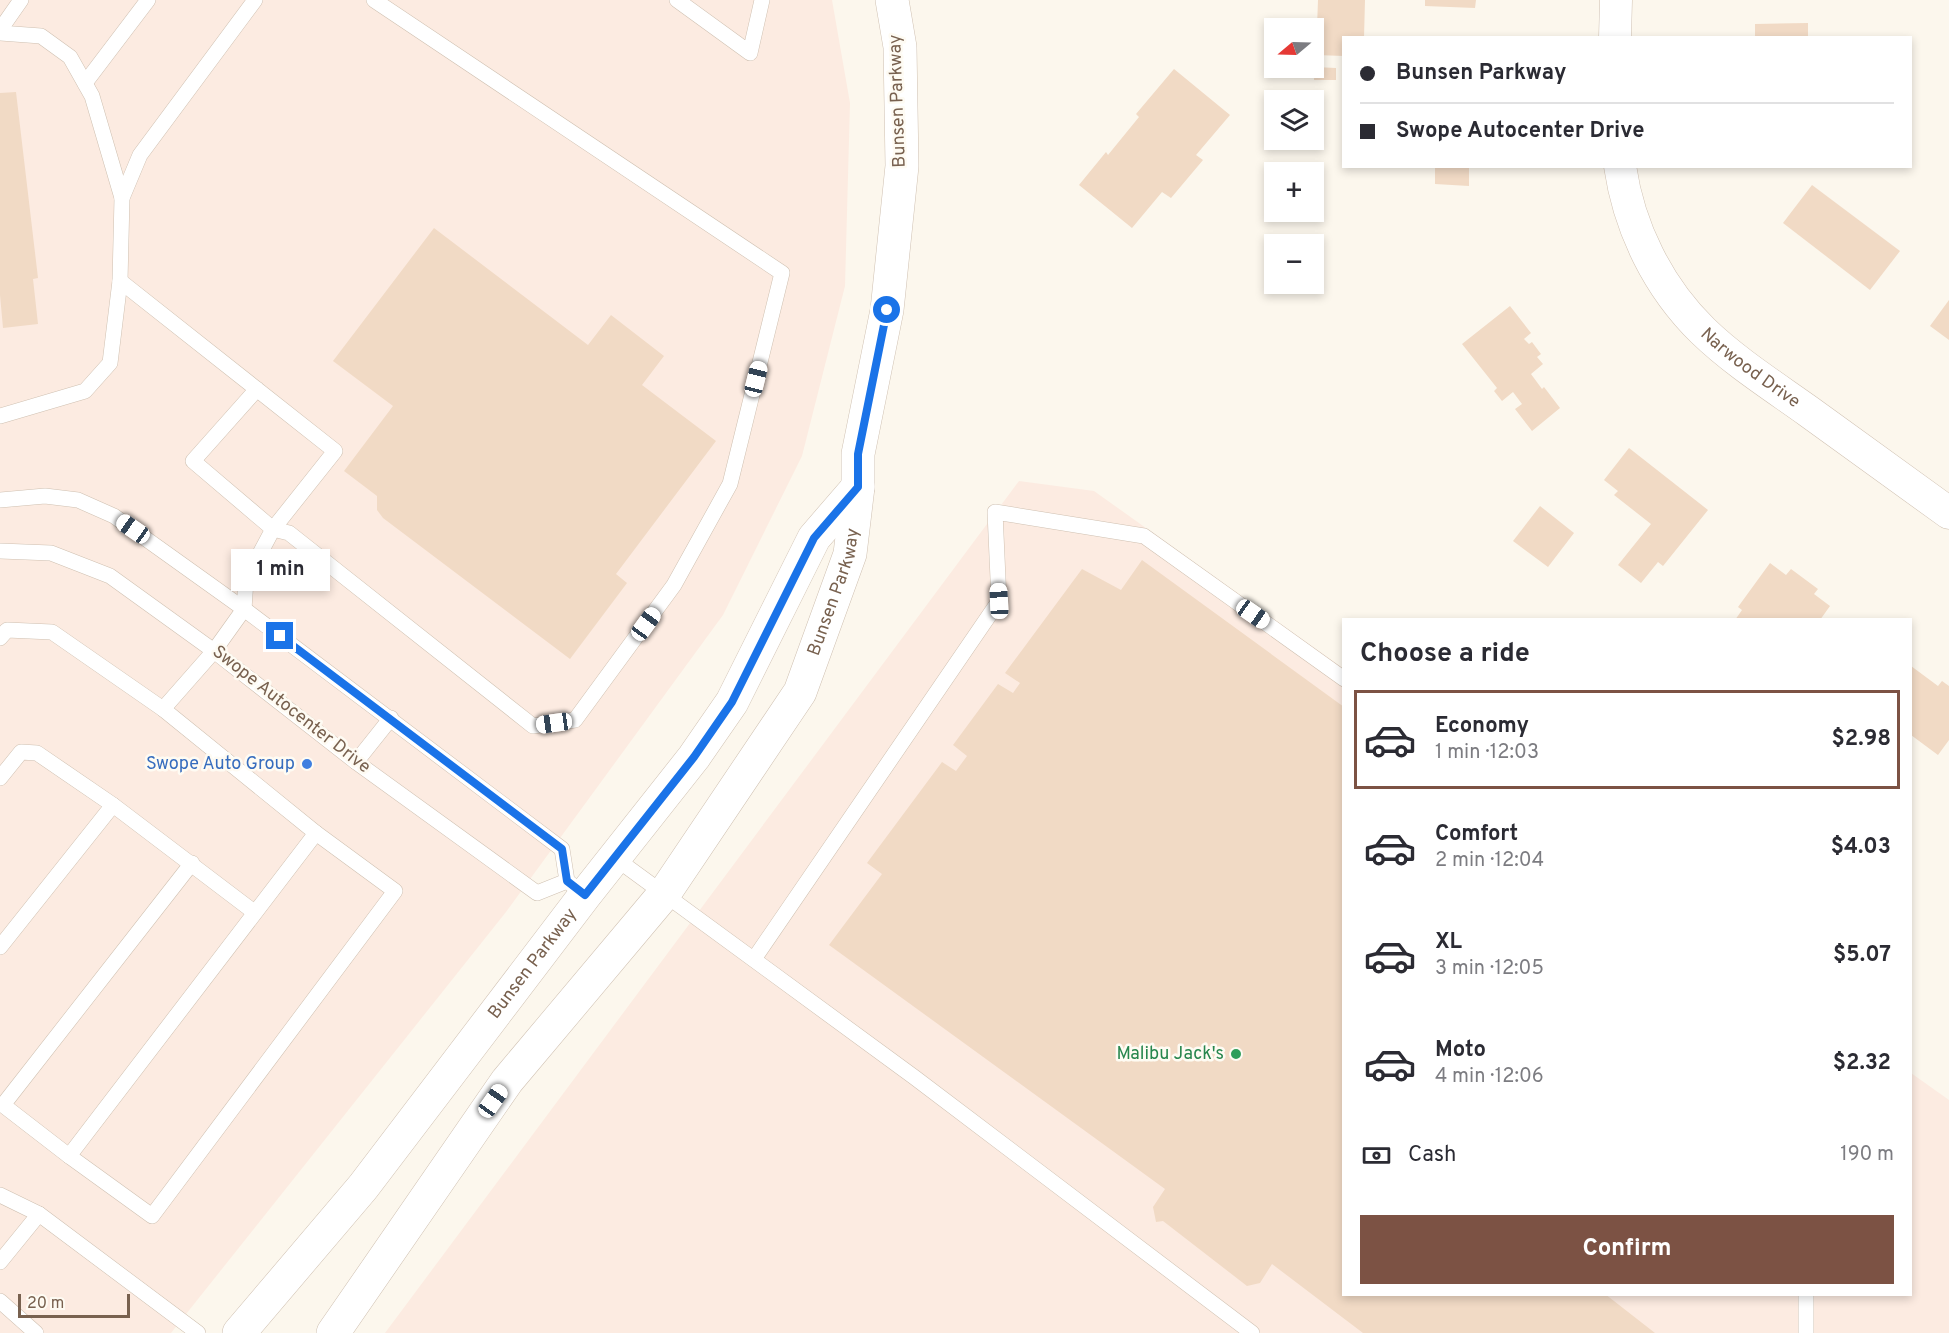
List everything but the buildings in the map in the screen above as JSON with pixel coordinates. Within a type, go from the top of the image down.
[{"type":"street","name":"Bunsen Parkway","points":[[333,1333],[507,1081],[664,894],[800,692],[850,554],[858,487],[858,454],[887,310],[902,166],[900,47],[892,0]]},
{"type":"street","points":[[1615,36],[1616,0]]},
{"type":"street","name":"Narwood Drive","points":[[1620,168],[1623,188],[1636,229],[1653,265],[1676,300],[1704,331],[1740,361],[1949,513]]},
{"type":"street","name":"Bunsen Parkway","points":[[239,1333],[363,1187],[576,888],[615,858],[694,757],[732,702],[814,538],[858,487]]},
{"type":"lane","points":[[0,416],[85,391],[110,363],[120,281],[122,198],[92,96],[70,57],[41,36],[0,32],[21,0]]},
{"type":"lane","points":[[85,83],[148,0]]},
{"type":"lane","points":[[122,198],[140,155],[255,0]]},
{"type":"lane","points":[[257,389],[194,461],[273,529],[289,533],[533,726],[574,720],[674,585],[730,484],[782,273],[374,0]]},
{"type":"lane","points":[[677,0],[750,53],[762,0]]},
{"type":"lane","points":[[120,281],[335,451],[273,529],[246,580],[244,609],[214,651],[163,709]]},
{"type":"lane","points":[[0,500],[45,496],[78,500],[114,516],[391,718],[562,849],[576,888]]},
{"type":"lane","points":[[754,959],[999,601],[995,512],[1144,536],[1342,678]]},
{"type":"lane","name":"Swope Autocenter Drive","points":[[0,551],[51,553],[110,576],[214,651],[356,762],[537,893],[576,888]]},
{"type":"lane","points":[[0,638],[7,630],[52,632],[163,709],[316,833],[395,891],[152,1216],[3,1105],[192,863]]},
{"type":"lane","points":[[356,762],[391,718]]},
{"type":"lane","points":[[0,778],[21,752],[37,753],[192,863],[254,912]]},
{"type":"lane","points":[[0,947],[112,805]]},
{"type":"lane","points":[[69,1156],[316,833]]},
{"type":"lane","points":[[615,858],[914,1077],[1252,1333]]},
{"type":"lane","points":[[0,1195],[39,1214],[198,1333]]},
{"type":"lane","points":[[0,1262],[39,1214]]},
{"type":"lane","points":[[1806,1296],[1806,1333]]},
{"type":"lane","points":[[0,1301],[36,1333]]},
{"type":"shaded area","name":"Swope Auto Group","points":[[0,0],[832,0],[850,103],[845,286],[802,456],[723,615],[506,912],[171,1333],[0,1333]]},
{"type":"shaded area","points":[[1019,481],[1094,491],[1342,668],[1342,1296],[1912,1296],[1912,1074],[1949,1100],[1949,1333],[385,1333]]},
{"type":"place","name":"Swope Auto Group","points":[[307,764]]},
{"type":"place","name":"Malibu Jack's","points":[[1236,1054]]},
{"type":"route","points":[[280,636],[562,849],[567,881],[585,895],[694,757],[732,702],[814,538],[858,487],[858,454],[887,310]]}]
